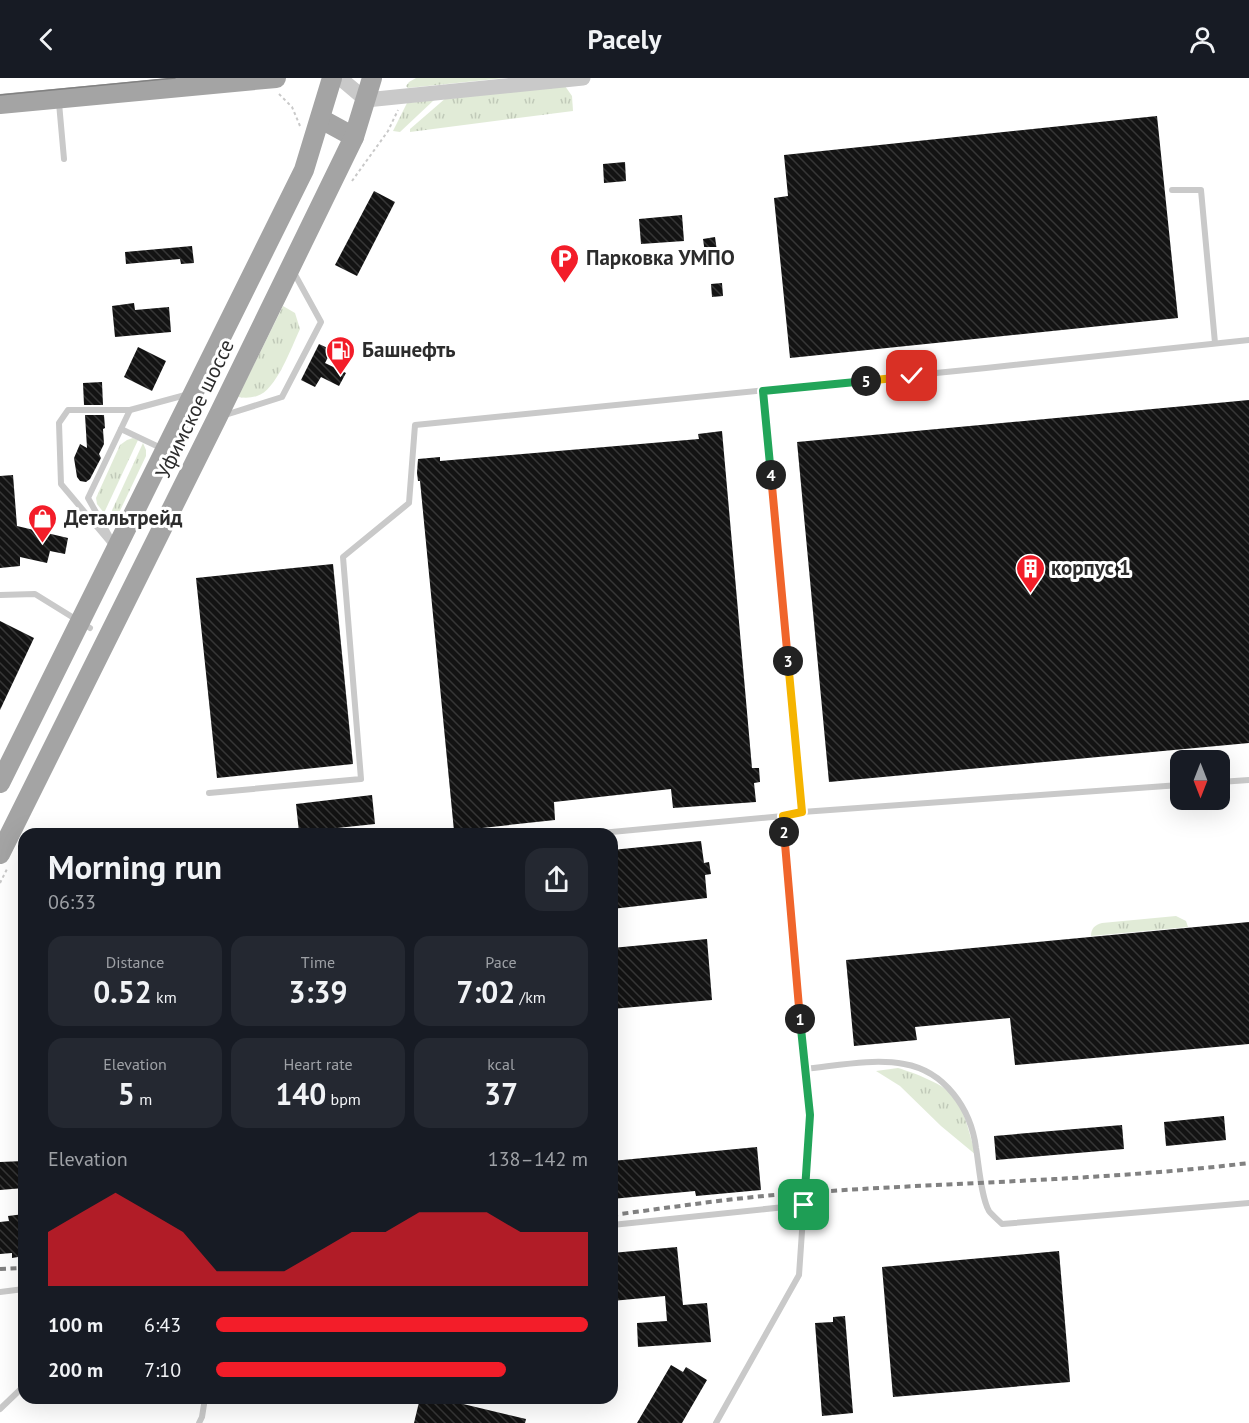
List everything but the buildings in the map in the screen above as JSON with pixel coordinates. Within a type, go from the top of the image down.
[{"type":"main road","name":"Уфимское шоссе","points":[[0,783],[85,625],[117,549],[192,393],[304,170],[332,78]]},
{"type":"main road","name":"Уфимское шоссе","points":[[0,854],[218,418],[354,137],[372,78]]},
{"type":"main road","points":[[0,104],[275,85]]},
{"type":"main road","points":[[321,119],[354,137]]},
{"type":"street","points":[[340,78],[366,100],[583,78]]},
{"type":"lane","points":[[58,99],[63,159]]},
{"type":"lane","points":[[1172,190],[1201,190],[1215,343]]},
{"type":"lane","points":[[218,418],[282,397],[321,322],[291,267]]},
{"type":"lane","points":[[208,793],[361,779],[343,557],[410,502],[415,424],[763,391],[1249,340]]},
{"type":"lane","points":[[763,391],[802,812]]},
{"type":"lane","points":[[117,549],[61,484],[59,423],[68,410],[130,410],[192,393]]},
{"type":"lane","points":[[117,549],[88,498],[130,410]]},
{"type":"lane","points":[[121,429],[165,450]]},
{"type":"lane","points":[[0,595],[35,594],[85,625]]},
{"type":"lane","points":[[1230,781],[1249,780]]},
{"type":"lane","points":[[618,831],[783,816],[802,812],[1170,786]]},
{"type":"lane","points":[[716,1423],[799,1275],[810,1115],[804,1069],[783,816]]},
{"type":"lane","points":[[804,1069],[886,1062],[906,1064],[933,1076],[955,1094],[969,1118],[989,1210],[1002,1224],[1249,1203]]},
{"type":"lane","points":[[618,1224],[804,1205]]},
{"type":"lane","points":[[0,1292],[18,1290]]},
{"type":"lane","points":[[0,1409],[18,1392]]},
{"type":"lane","points":[[199,1423],[204,1404]]},
{"type":"path","points":[[275,85],[292,107],[302,132]]},
{"type":"green space","points":[[416,78],[505,78],[408,88],[406,86]]},
{"type":"green space","points":[[565,86],[572,96],[573,111],[410,132],[410,129],[447,97]]},
{"type":"green space","points":[[434,100],[400,132],[393,131],[407,103]]},
{"type":"green space","points":[[283,306],[295,313],[300,329],[283,367],[271,386],[264,392],[252,397],[238,397]]},
{"type":"green space","points":[[133,438],[138,440],[104,513],[97,504],[96,498],[120,445]]},
{"type":"green space","points":[[143,443],[146,456],[117,517],[112,520],[108,519]]},
{"type":"green space","points":[[1176,916],[1186,921],[1188,927],[1091,936],[1094,927],[1102,923]]},
{"type":"green space","points":[[898,1068],[929,1080],[951,1093],[962,1111],[976,1155],[941,1126],[900,1086],[876,1071]]},
{"type":"tram line","points":[[0,95],[175,78]]},
{"type":"railway","points":[[618,1214],[777,1195],[1137,1174],[1249,1163]]},
{"type":"railway","points":[[0,1269],[18,1268]]},
{"type":"place","name":"Парковка УМПО","points":[[565,284]]},
{"type":"place","name":"Башнефть","points":[[341,376]]},
{"type":"place","name":"Детальтрейд","points":[[43,544]]},
{"type":"place","name":"корпус 1","points":[[1030,594]]},
{"type":"route","points":[[804,1205],[810,1115],[804,1069],[783,816],[802,812],[763,391],[912,376]]}]
